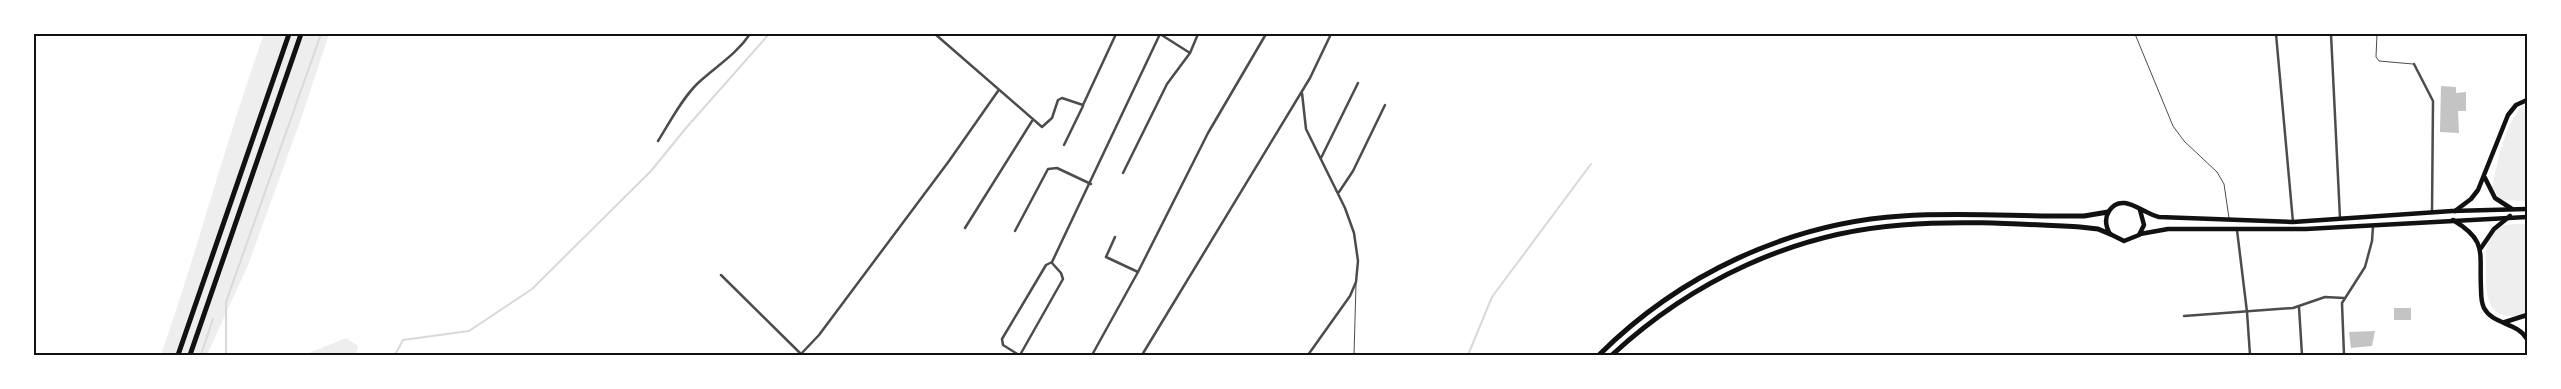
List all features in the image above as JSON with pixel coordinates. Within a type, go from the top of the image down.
[{"type":"highway","points":[[178,355],[289,34]]},
{"type":"highway","points":[[190,355],[301,34]]},
{"type":"highway","points":[[1599,355],[1648,313],[1702,277],[1757,250],[1812,232],[1901,216],[2084,216],[2108,212]]},
{"type":"highway","points":[[1612,355],[1653,320],[1713,282],[1761,259],[1814,241],[1868,229],[1932,223],[2080,227],[2098,229],[2110,234]]},
{"type":"main road","points":[[2454,211],[2472,198],[2485,178],[2508,115],[2514,107],[2527,100]]},
{"type":"main road","points":[[2485,178],[2495,198],[2512,209]]},
{"type":"main road","points":[[2527,209],[2454,211],[2293,222],[2159,217],[2140,210],[2135,206],[2123,203],[2118,204],[2108,212],[2106,223],[2110,234],[2124,241],[2139,235],[2168,229],[2372,226],[2510,216],[2527,217]]},
{"type":"main road","points":[[2139,235],[2144,220],[2140,210]]},
{"type":"main road","points":[[2481,248],[2494,229],[2510,216]]},
{"type":"main road","points":[[2453,220],[2471,233],[2481,248],[2482,303],[2491,316],[2517,327],[2527,338]]},
{"type":"main road","points":[[2505,322],[2527,316]]},
{"type":"street","points":[[658,141],[683,100],[698,84],[732,56],[750,34]]},
{"type":"street","points":[[935,34],[998,91],[1042,127],[1052,118],[1058,100],[1062,98],[1083,105]]},
{"type":"street","points":[[1064,145],[1116,34]]},
{"type":"street","points":[[1052,262],[1062,272],[1063,279],[1019,355],[1003,345],[1002,339],[1046,265],[1052,262],[1091,184],[1159,34],[1190,53]]},
{"type":"street","points":[[1123,173],[1167,84],[1190,53],[1198,34]]},
{"type":"street","points":[[1092,355],[1138,272],[1212,126],[1266,34]]},
{"type":"street","points":[[1142,355],[1302,91],[1331,34]]},
{"type":"street","points":[[2276,34],[2293,222]]},
{"type":"street","points":[[2331,34],[2341,220]]},
{"type":"street","points":[[2414,64],[2433,101],[2432,213]]},
{"type":"street","points":[[1321,158],[1358,83]]},
{"type":"street","points":[[720,275],[801,354],[819,335],[881,253],[998,91]]},
{"type":"street","points":[[1302,91],[1306,129],[1339,192],[1354,233],[1358,251],[1356,282],[1350,296],[1308,355]]},
{"type":"street","points":[[1339,192],[1352,171],[1384,105]]},
{"type":"street","points":[[965,228],[1032,120]]},
{"type":"street","points":[[1015,230],[1048,169],[1057,168],[1091,184]]},
{"type":"street","points":[[2344,355],[2342,309],[2344,298],[2365,267],[2372,241],[2372,226]]},
{"type":"street","points":[[2237,229],[2250,355]]},
{"type":"street","points":[[1115,237],[1106,257],[1138,272]]},
{"type":"street","points":[[2184,316],[2299,307],[2325,297],[2344,298]]},
{"type":"street","points":[[2299,307],[2302,355]]},
{"type":"lane","points":[[2135,34],[2173,126],[2184,141],[2217,172],[2224,184],[2229,221]]},
{"type":"lane","points":[[2377,34],[2376,57],[2379,61],[2414,64]]},
{"type":"lane","points":[[1354,355],[1356,282]]},
{"type":"shaded area","points":[[264,34],[329,34],[303,113],[248,265],[207,355],[161,355],[237,114]]},
{"type":"shaded area","points":[[2527,103],[2527,201],[2501,200],[2492,188],[2500,154],[2508,128],[2520,109]]},
{"type":"shaded area","points":[[2512,224],[2527,224],[2527,314],[2514,316],[2497,312],[2492,306],[2486,280],[2487,244],[2491,235],[2496,229]]},
{"type":"shaded area","points":[[346,338],[358,346],[356,355],[304,355]]},
{"type":"building","points":[[2441,86],[2456,87],[2456,93],[2466,92],[2466,111],[2458,111],[2459,133],[2440,132]]},
{"type":"building","points":[[2394,308],[2411,308],[2411,320],[2394,320]]},
{"type":"building","points":[[2375,331],[2372,346],[2351,348],[2349,332]]},
{"type":"waterway","points":[[226,355],[226,302],[321,34]]},
{"type":"waterway","points":[[395,355],[403,340],[469,331],[532,289],[651,171],[686,128],[769,34]]},
{"type":"waterway","points":[[1468,355],[1492,297],[1591,164]]},
{"type":"waterway","points":[[201,355],[213,319]]}]
